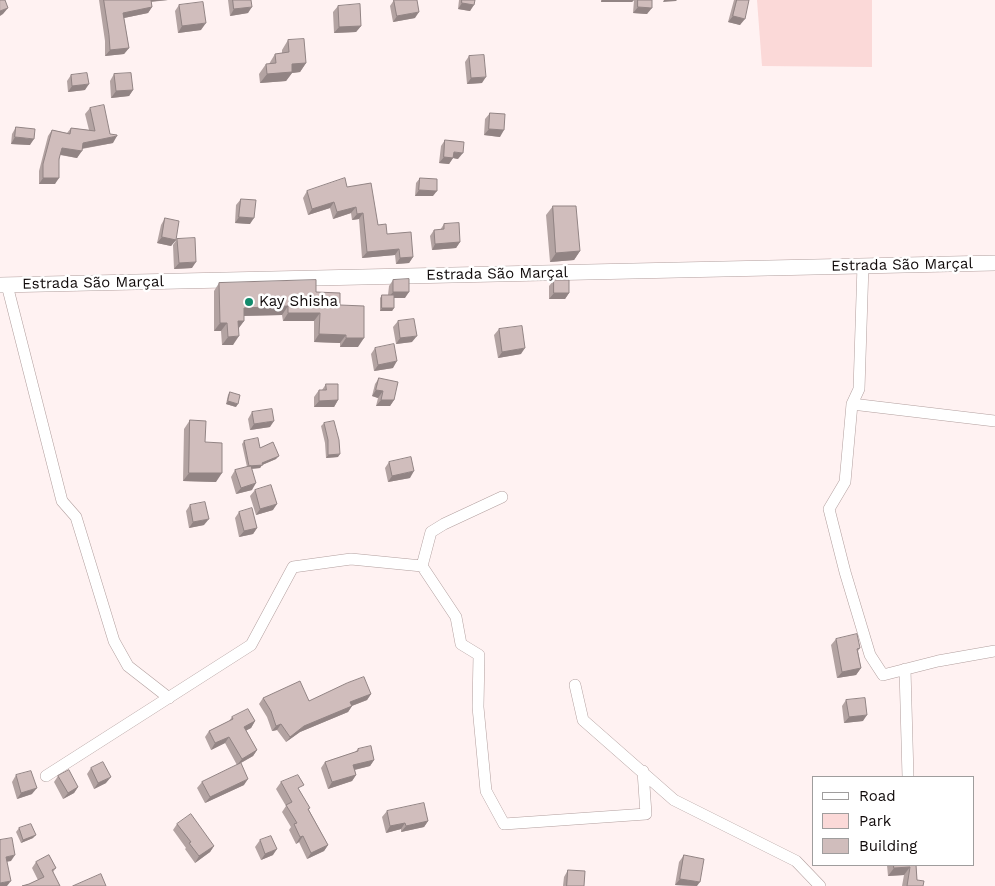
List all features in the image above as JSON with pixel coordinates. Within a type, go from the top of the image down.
[{"type":"street","name":"Estrada São Marçal","points":[[3,285],[995,263]]},
{"type":"street","points":[[862,265],[859,389],[852,404],[845,482],[829,509],[845,572],[870,655],[883,675],[938,661],[995,651]]},
{"type":"street","points":[[3,285],[62,501],[76,517],[114,640],[128,666],[169,698]]},
{"type":"street","points":[[852,404],[995,421]]},
{"type":"street","points":[[502,497],[431,532],[422,566],[456,617],[461,644],[479,655],[478,707],[486,791],[504,824],[646,814],[643,771]]},
{"type":"street","points":[[46,776],[251,645],[293,567],[351,559],[422,566]]},
{"type":"street","points":[[905,669],[908,776]]},
{"type":"street","points":[[575,685],[583,720],[674,800],[796,861],[820,886]]},
{"type":"green space","points":[[757,0],[872,0],[872,67],[762,66]]},
{"type":"building","points":[[0,0],[5,0],[8,8],[0,11]]},
{"type":"building","points":[[104,0],[151,0],[152,7],[123,13],[129,48],[110,50]]},
{"type":"building","points":[[233,0],[251,0],[252,7],[234,9]]},
{"type":"building","points":[[394,0],[417,0],[419,12],[397,16]]},
{"type":"building","points":[[462,0],[475,0],[474,5],[462,3]]},
{"type":"building","points":[[638,0],[652,0],[652,8],[638,7]]},
{"type":"building","points":[[737,0],[749,0],[745,19],[733,16]]},
{"type":"building","points":[[203,2],[206,23],[182,26],[179,5]]},
{"type":"building","points":[[360,4],[361,26],[339,27],[338,6]]},
{"type":"building","points":[[304,39],[306,63],[292,64],[292,72],[267,74],[266,64],[276,63],[275,54],[289,52],[288,40]]},
{"type":"building","points":[[484,55],[486,77],[471,78],[469,56]]},
{"type":"building","points":[[87,73],[89,84],[72,86],[71,75]]},
{"type":"building","points":[[131,73],[133,90],[116,91],[114,74]]},
{"type":"building","points":[[104,105],[110,134],[117,136],[83,143],[82,151],[62,148],[59,159],[59,178],[43,178],[43,164],[52,130],[70,134],[71,128],[95,131],[90,108]]},
{"type":"building","points":[[490,113],[505,114],[504,130],[489,129]]},
{"type":"building","points":[[16,127],[35,129],[34,139],[15,137]]},
{"type":"building","points":[[445,140],[464,142],[463,153],[454,152],[453,158],[444,157]]},
{"type":"building","points":[[345,178],[347,187],[371,183],[378,225],[386,224],[387,234],[411,232],[413,257],[400,258],[399,249],[367,252],[363,213],[357,214],[356,207],[337,212],[334,202],[312,209],[307,191]]},
{"type":"building","points":[[420,178],[437,179],[437,191],[419,190]]},
{"type":"building","points":[[241,199],[256,200],[254,218],[239,217]]},
{"type":"building","points":[[553,206],[576,206],[580,251],[556,253]]},
{"type":"building","points":[[165,218],[179,221],[176,240],[162,237]]},
{"type":"building","points":[[459,223],[460,242],[435,244],[434,230],[444,229],[444,224]]},
{"type":"building","points":[[195,238],[196,262],[179,263],[177,239]]},
{"type":"building","points":[[409,279],[409,292],[393,292],[393,280]]},
{"type":"building","points":[[316,280],[316,292],[340,293],[340,305],[364,306],[364,338],[346,338],[346,335],[319,334],[320,313],[288,313],[288,306],[244,308],[244,321],[238,321],[239,336],[228,337],[227,323],[220,323],[219,283]]},
{"type":"building","points":[[554,280],[569,280],[569,293],[554,293]]},
{"type":"building","points":[[382,295],[394,295],[394,308],[382,308]]},
{"type":"building","points":[[414,319],[417,336],[400,338],[398,321]]},
{"type":"building","points":[[522,326],[525,348],[502,352],[499,329]]},
{"type":"building","points":[[394,344],[397,361],[378,365],[375,348]]},
{"type":"building","points":[[379,378],[398,382],[394,400],[381,400],[383,391],[376,390]]},
{"type":"building","points":[[326,384],[338,384],[338,400],[319,401],[319,390],[326,390]]},
{"type":"building","points":[[230,392],[240,395],[238,404],[228,401]]},
{"type":"building","points":[[272,409],[274,421],[254,424],[252,412]]},
{"type":"building","points":[[190,420],[206,421],[205,442],[222,443],[222,473],[189,473]]},
{"type":"building","points":[[334,421],[339,440],[340,454],[328,455],[328,440],[324,423]]},
{"type":"building","points":[[258,438],[260,448],[273,442],[279,456],[262,463],[263,465],[249,466],[244,441]]},
{"type":"building","points":[[411,457],[414,471],[392,476],[389,462]]},
{"type":"building","points":[[251,466],[256,483],[241,488],[235,470]]},
{"type":"building","points":[[271,485],[277,504],[260,509],[255,490]]},
{"type":"building","points":[[205,502],[209,519],[193,522],[190,505]]},
{"type":"building","points":[[252,508],[257,528],[244,531],[239,512]]},
{"type":"building","points":[[857,634],[860,648],[857,649],[861,668],[842,672],[836,639]]},
{"type":"building","points":[[364,677],[371,694],[350,702],[352,706],[304,726],[290,737],[281,724],[276,726],[271,711],[263,698],[300,681],[309,701]]},
{"type":"building","points":[[865,698],[867,715],[849,717],[846,700]]},
{"type":"building","points":[[248,709],[255,721],[244,727],[257,750],[242,759],[229,737],[215,743],[209,731]]},
{"type":"building","points":[[371,746],[374,760],[353,765],[356,775],[332,782],[325,762]]},
{"type":"building","points":[[103,762],[111,777],[98,783],[91,768]]},
{"type":"building","points":[[241,763],[248,779],[210,797],[202,782]]},
{"type":"building","points":[[69,770],[78,787],[68,793],[58,776]]},
{"type":"building","points":[[31,771],[37,788],[21,793],[16,775]]},
{"type":"building","points":[[298,775],[304,785],[298,788],[328,845],[311,853],[303,836],[300,837],[294,824],[297,823],[286,805],[292,802],[281,782]]},
{"type":"building","points":[[424,803],[428,821],[406,826],[405,823],[390,826],[387,811]]},
{"type":"building","points":[[191,814],[214,846],[199,856],[177,824]]},
{"type":"building","points":[[31,824],[36,835],[23,840],[19,828]]},
{"type":"building","points":[[271,836],[277,849],[265,854],[260,840]]},
{"type":"building","points":[[12,838],[15,855],[6,857],[11,881],[0,883],[0,840]]},
{"type":"building","points":[[49,855],[56,868],[52,870],[60,886],[22,886],[44,877],[36,862]]},
{"type":"building","points":[[684,855],[704,859],[700,882],[680,879]]},
{"type":"building","points":[[894,866],[916,866],[917,880],[924,881],[923,886],[907,886],[910,867],[894,868]]},
{"type":"building","points":[[568,870],[585,871],[584,886],[567,886]]},
{"type":"building","points":[[101,874],[106,886],[73,886]]},
{"type":"place","name":"Kay Shisha","points":[[249,302]]}]
